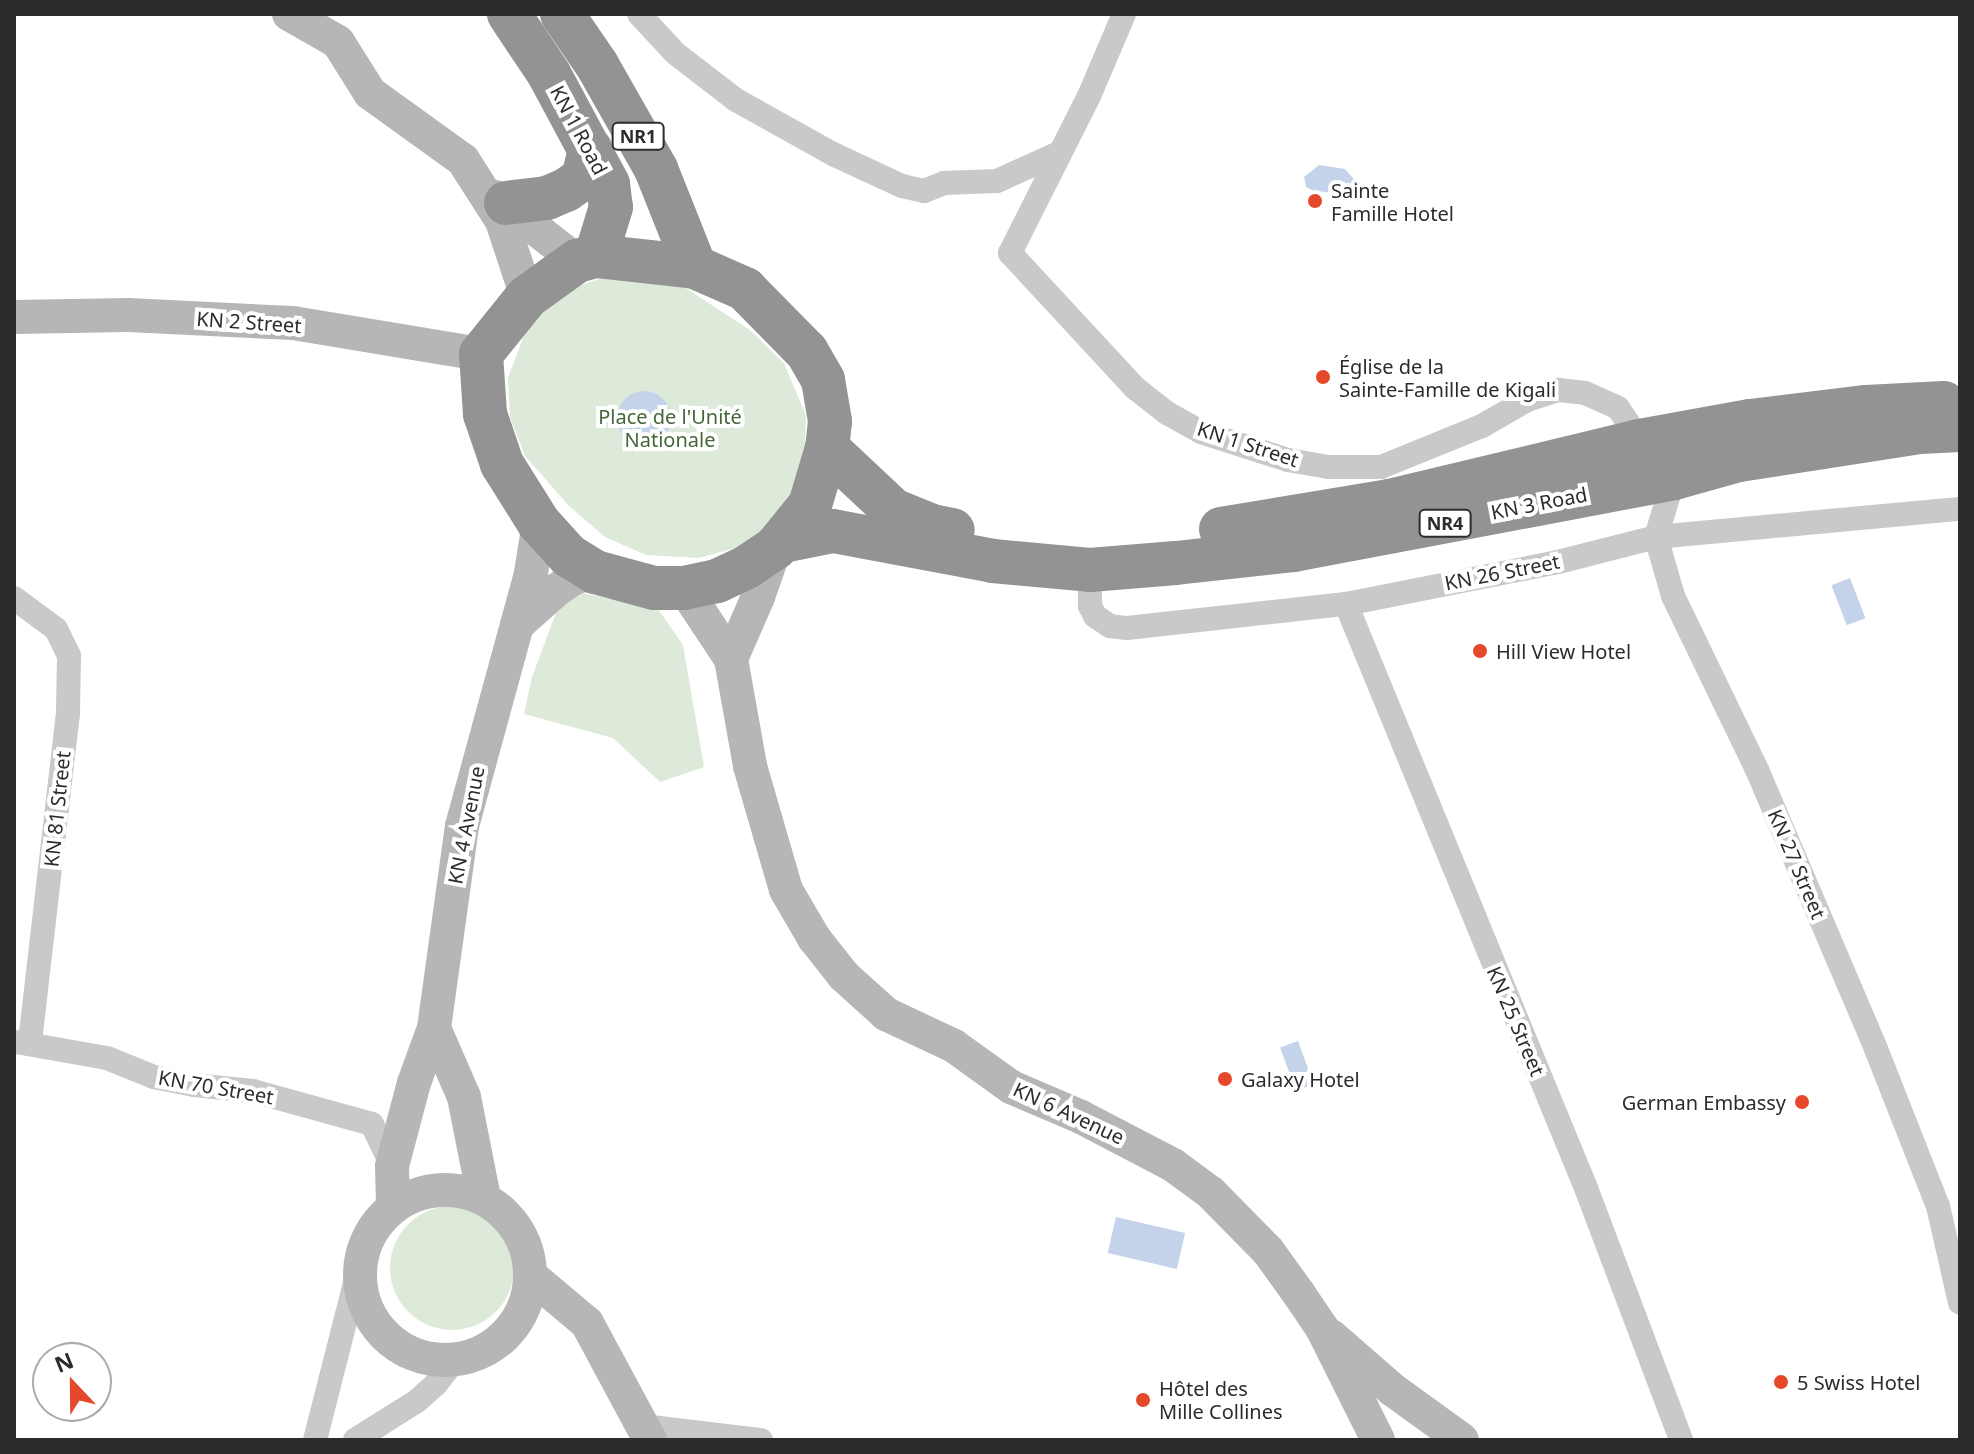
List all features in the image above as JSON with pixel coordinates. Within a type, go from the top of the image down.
[{"type":"highway","name":"KN 1 Road","points":[[509,14],[549,74],[608,184],[611,207],[587,258]]},
{"type":"highway","name":"NR1","points":[[562,14],[597,65],[656,169],[695,267]]},
{"type":"highway","points":[[495,197],[547,198],[566,190],[583,178],[590,149]]},
{"type":"highway","points":[[587,258],[695,267],[745,289],[807,352],[823,380],[830,421],[827,448],[810,505],[779,544],[747,567],[717,581],[684,588],[654,588],[595,572],[569,556],[539,523],[502,464],[493,439],[485,414],[481,354],[527,297],[587,258]]},
{"type":"highway","name":"KN 3 Road","points":[[827,448],[893,510],[932,526],[1039,539],[1108,538],[1243,528],[1390,501],[1640,441],[1750,421],[1866,407],[1960,403]]},
{"type":"highway","name":"KN 3 Road","points":[[779,544],[833,531],[993,561],[1090,570],[1294,550],[1674,478],[1739,460],[1920,432],[1960,430]]},
{"type":"main road","points":[[289,14],[338,42],[370,93],[463,160],[495,197],[587,258]]},
{"type":"main road","points":[[495,197],[527,297]]},
{"type":"main road","name":"KN 2 Street","points":[[14,317],[128,315],[293,323],[481,354]]},
{"type":"main road","name":"KN 4 Avenue","points":[[393,1207],[392,1166],[414,1083],[434,1028],[462,826],[517,625],[539,523]]},
{"type":"main road","points":[[731,659],[779,544]]},
{"type":"main road","points":[[517,625],[552,592],[574,578],[595,572]]},
{"type":"main road","name":"KN 6 Avenue","points":[[684,588],[731,659],[750,766],[786,890],[814,938],[844,976],[886,1014],[954,1046],[1011,1087],[1081,1117],[1173,1165],[1211,1193],[1268,1251],[1322,1328],[1378,1440]]},
{"type":"main road","points":[[434,1028],[464,1097],[484,1198]]},
{"type":"main road","points":[[437,1189],[461,1190],[484,1198],[504,1212],[519,1230],[528,1252],[531,1276],[526,1302],[514,1326],[495,1344],[455,1360],[424,1358],[397,1346],[375,1324],[362,1297],[359,1267],[365,1244],[376,1224],[393,1207],[414,1195],[437,1189]]},
{"type":"main road","points":[[531,1276],[587,1323],[646,1433]]},
{"type":"main road","points":[[1322,1328],[1393,1390],[1462,1440]]},
{"type":"street","points":[[639,14],[675,53],[736,100],[892,183],[924,191],[944,183],[997,181],[1059,153]]},
{"type":"street","name":"KN 1 Street","points":[[1124,14],[1089,96],[1010,253],[1135,388],[1167,413],[1201,432],[1288,460],[1328,467],[1381,467],[1482,426],[1527,400],[1558,390],[1585,393],[1618,408],[1640,441]]},
{"type":"street","points":[[1640,441],[1674,478],[1656,537]]},
{"type":"street","name":"KN 26 Street","points":[[1090,570],[1090,606],[1099,621],[1127,628],[1346,604],[1558,562],[1656,537],[1960,509]]},
{"type":"street","name":"KN 27 Street","points":[[1656,537],[1673,596],[1758,772],[1888,1078],[1938,1206],[1960,1303]]},
{"type":"street","name":"KN 81 Street","points":[[14,598],[56,629],[69,656],[68,713],[22,1042]]},
{"type":"street","name":"KN 25 Street","points":[[1346,604],[1586,1188],[1681,1440]]},
{"type":"street","name":"KN 70 Street","points":[[22,1042],[107,1058],[154,1077],[253,1091],[372,1124],[392,1166]]},
{"type":"street","points":[[315,1440],[359,1267]]},
{"type":"street","points":[[355,1440],[417,1401],[455,1360]]},
{"type":"street","points":[[646,1433],[761,1440]]},
{"type":"green space","name":"Place de l'Unité Nationale","points":[[607,276],[681,285],[750,330],[784,363],[806,416],[804,470],[780,516],[742,546],[699,558],[646,555],[605,537],[569,506],[525,456],[510,417],[508,378],[526,330],[543,309],[570,289]]},
{"type":"green space","points":[[583,593],[658,609],[683,645],[704,767],[660,782],[613,738],[524,714],[532,677],[557,610]]},
{"type":"green space","points":[[452,1206],[476,1210],[496,1224],[510,1244],[514,1268],[510,1292],[496,1312],[476,1326],[452,1330],[428,1326],[408,1312],[394,1292],[390,1268],[394,1244],[408,1224],[428,1210]]},
{"type":"water","points":[[1319,165],[1345,169],[1360,186],[1358,193],[1345,199],[1335,193],[1306,187],[1304,177]]},
{"type":"water","points":[[644,391],[663,399],[671,418],[663,437],[644,445],[625,437],[617,418],[625,399]]},
{"type":"water","points":[[1850,578],[1865,618],[1847,625],[1831,585]]},
{"type":"water","points":[[1298,1041],[1314,1084],[1296,1091],[1280,1047]]},
{"type":"water","points":[[1116,1217],[1185,1233],[1177,1269],[1108,1253]]},
{"type":"place","name":"Sainte Famille Hotel","points":[[1315,201]]},
{"type":"place","name":"Église de la Sainte-Famille de Kigali","points":[[1323,377]]},
{"type":"place","name":"Hill View Hotel","points":[[1480,651]]},
{"type":"place","name":"Galaxy Hotel","points":[[1225,1079]]},
{"type":"place","name":"German Embassy","points":[[1802,1102]]},
{"type":"place","name":"5 Swiss Hotel","points":[[1781,1382]]},
{"type":"place","name":"Hôtel des Mille Collines","points":[[1143,1400]]}]
